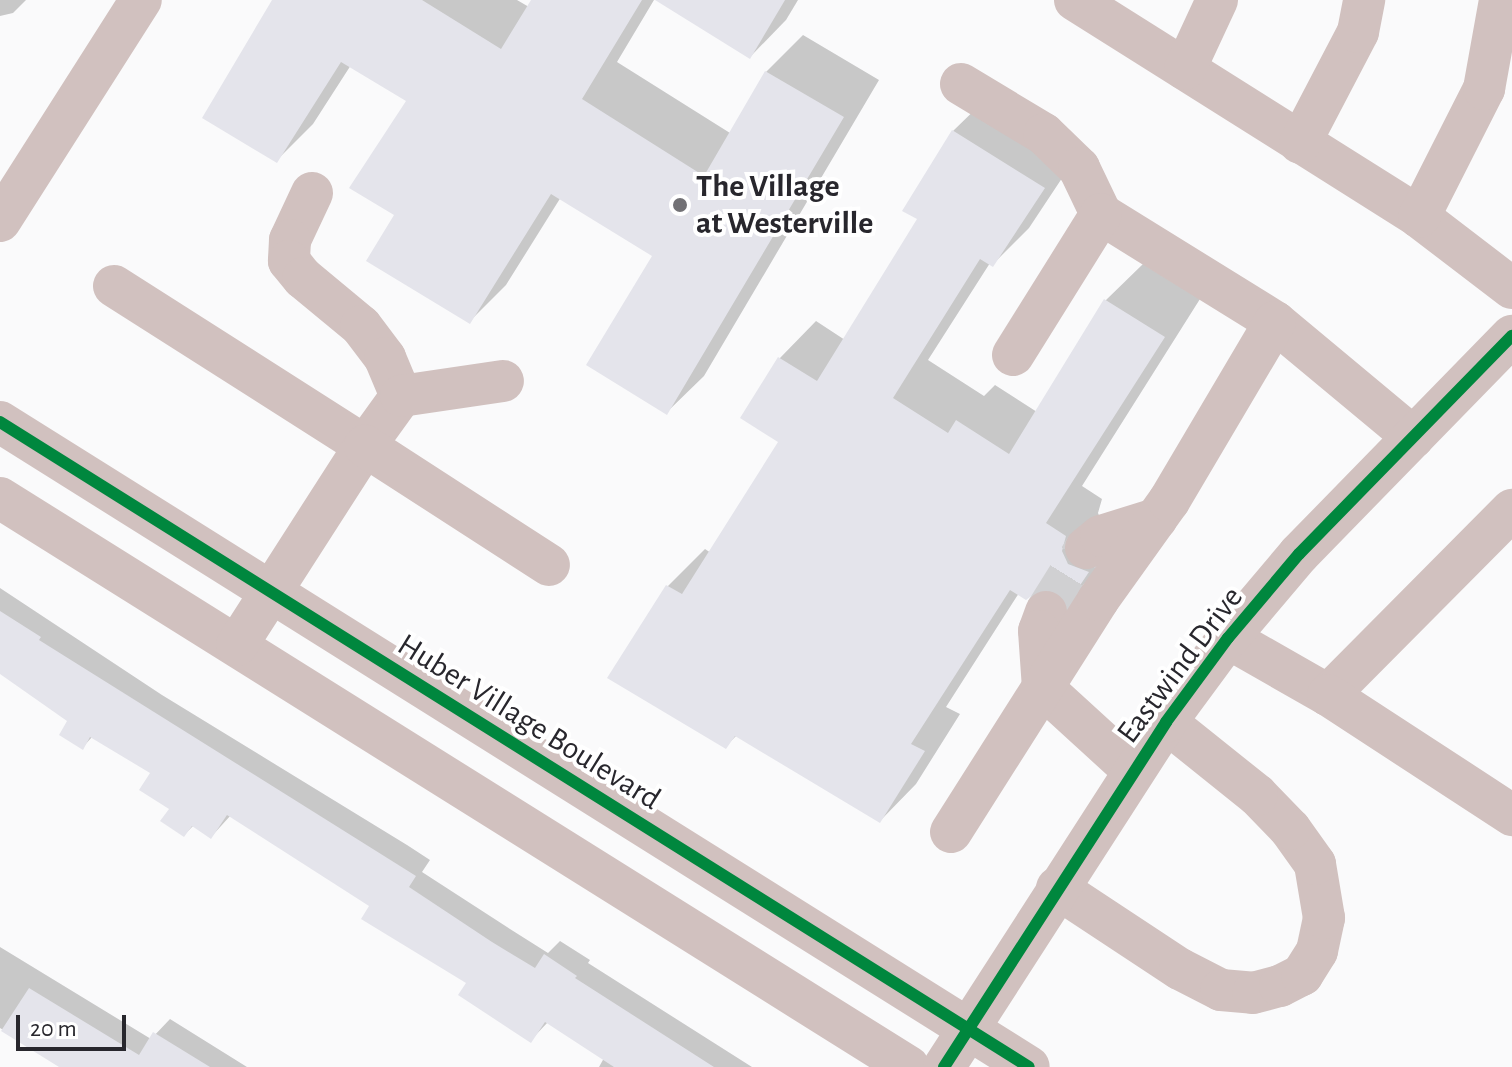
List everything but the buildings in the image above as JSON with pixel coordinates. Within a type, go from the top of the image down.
[{"type":"street","points":[[0,221],[141,0]]},
{"type":"street","points":[[1075,0],[1419,217],[1512,288]]},
{"type":"street","points":[[1185,69],[1217,0]]},
{"type":"street","points":[[1300,143],[1358,32],[1364,0]]},
{"type":"street","points":[[1419,217],[1484,89],[1500,0]]},
{"type":"street","points":[[961,84],[1044,134],[1079,168],[1101,214],[1275,322],[1413,437]]},
{"type":"street","points":[[312,193],[290,240],[289,261],[303,278],[361,326],[385,358],[401,396]]},
{"type":"street","points":[[1013,355],[1101,214]]},
{"type":"street","points":[[114,286],[549,565]]},
{"type":"street","points":[[951,832],[1098,600],[1156,519],[1275,322]]},
{"type":"street","name":"Eastwind Drive","points":[[944,1067],[1166,722],[1228,638],[1299,554],[1512,336]]},
{"type":"street","points":[[237,645],[365,446],[401,396],[503,381]]},
{"type":"street","name":"Huber Village Boulevard","points":[[0,422],[1029,1067]]},
{"type":"street","points":[[0,498],[909,1067]]},
{"type":"street","points":[[1328,695],[1512,510]]},
{"type":"street","points":[[1086,548],[1101,536],[1156,519]]},
{"type":"street","points":[[1046,612],[1039,631],[1043,688],[1134,771]]},
{"type":"street","points":[[1228,638],[1328,695],[1512,815]]},
{"type":"street","points":[[1057,888],[1180,969],[1221,990],[1253,993],[1280,986],[1302,975],[1317,951],[1324,918],[1315,864],[1290,829],[1257,795],[1166,722]]},
{"type":"tunnel","points":[[1046,612],[1086,548]]},
{"type":"cycle path","points":[[944,1067],[1166,722],[1228,638],[1299,554],[1512,336]]},
{"type":"cycle path","points":[[0,422],[1029,1067]]},
{"type":"place","name":"The Village at Westerville","points":[[680,205]]}]
